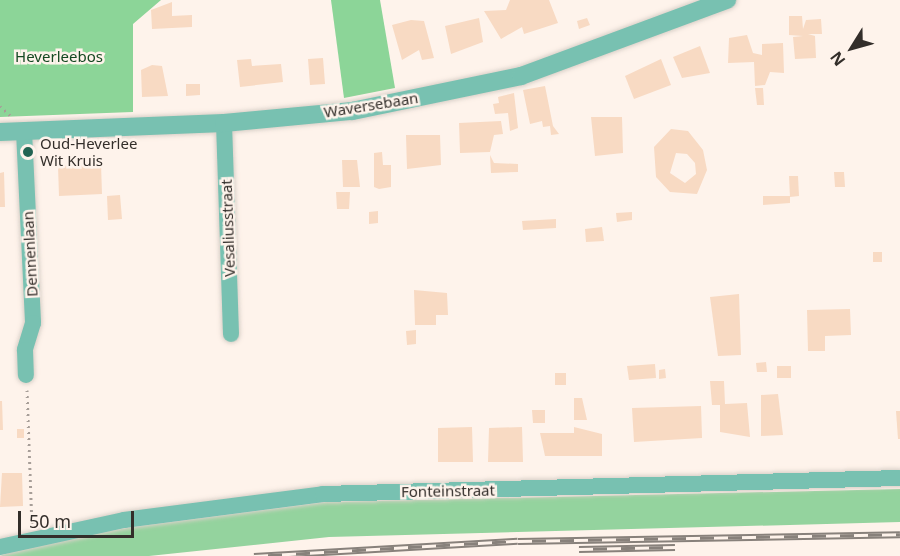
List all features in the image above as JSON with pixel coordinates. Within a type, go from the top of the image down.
[{"type":"street","name":"Waversebaan","points":[[0,132],[224,123],[352,111],[521,76],[727,0]]},
{"type":"street","name":"Vesaliusstraat","points":[[224,123],[231,334]]},
{"type":"street","name":"Dennenlaan","points":[[24,131],[33,323],[25,350],[26,375]]},
{"type":"street","name":"Fonteinstraat","points":[[0,547],[34,538],[323,494],[900,478]]},
{"type":"path","points":[[26,375],[34,538]]},
{"type":"green space","name":"Heverleebos","points":[[0,0],[161,0],[133,24],[133,112],[0,117]]},
{"type":"green space","points":[[331,0],[380,0],[395,88],[344,98]]},
{"type":"green space","points":[[900,489],[900,522],[329,537],[149,556],[0,556],[33,544],[133,527],[326,502]]},
{"type":"building","points":[[510,0],[549,0],[558,23],[524,34],[522,27],[501,39],[484,11],[506,10]]},
{"type":"building","points":[[172,2],[172,16],[192,15],[192,27],[152,29],[151,10]]},
{"type":"building","points":[[789,16],[802,16],[803,29],[806,20],[821,19],[822,34],[808,34],[815,36],[816,58],[795,59],[793,37],[803,36],[789,35]]},
{"type":"building","points":[[479,18],[483,42],[451,54],[445,26]]},
{"type":"building","points":[[587,18],[590,25],[579,29],[577,21]]},
{"type":"building","points":[[411,20],[424,21],[434,58],[422,60],[419,50],[402,60],[392,25]]},
{"type":"building","points":[[747,35],[753,53],[762,55],[762,44],[783,43],[784,73],[770,72],[765,85],[755,86],[754,62],[728,63],[729,38]]},
{"type":"building","points":[[700,46],[710,73],[682,78],[673,57]]},
{"type":"building","points":[[323,58],[325,84],[310,85],[308,59]]},
{"type":"building","points":[[251,59],[252,66],[281,64],[283,82],[240,87],[237,60]]},
{"type":"building","points":[[661,59],[671,85],[634,99],[625,76]]},
{"type":"building","points":[[152,65],[162,66],[168,96],[142,97],[141,70]]},
{"type":"building","points":[[186,84],[200,84],[200,95],[186,96]]},
{"type":"building","points":[[545,86],[553,126],[559,134],[551,135],[550,126],[543,127],[542,121],[530,124],[523,90]]},
{"type":"building","points":[[755,88],[763,88],[764,105],[757,105]]},
{"type":"building","points":[[514,93],[518,128],[510,131],[508,113],[495,114],[493,104],[499,103],[498,97]]},
{"type":"building","points":[[591,117],[622,117],[623,153],[595,156]]},
{"type":"building","points":[[501,121],[503,134],[494,135],[490,152],[460,153],[459,123]]},
{"type":"building","points":[[671,129],[688,131],[703,150],[707,170],[697,194],[670,192],[656,177],[654,147]],"holes":[[[676,153],[687,154],[695,163],[696,174],[685,183],[670,173]]]},
{"type":"building","points":[[406,135],[440,135],[441,165],[407,169]]},
{"type":"building","points":[[382,152],[383,165],[391,165],[391,187],[379,189],[374,187],[374,153]]},
{"type":"building","points":[[490,155],[494,163],[518,164],[518,172],[491,173]]},
{"type":"building","points":[[342,160],[357,160],[360,187],[343,187]]},
{"type":"building","points":[[101,164],[102,194],[59,196],[58,166]]},
{"type":"building","points":[[4,172],[5,207],[0,207],[0,173]]},
{"type":"building","points":[[834,172],[844,172],[845,187],[835,187]]},
{"type":"building","points":[[789,176],[798,176],[799,196],[790,197]]},
{"type":"building","points":[[336,192],[350,192],[349,209],[337,209]]},
{"type":"building","points":[[120,195],[122,219],[108,220],[107,196]]},
{"type":"building","points":[[763,196],[790,196],[790,203],[763,205]]},
{"type":"building","points":[[378,211],[378,223],[369,224],[369,212]]},
{"type":"building","points":[[632,212],[632,220],[617,222],[616,213]]},
{"type":"building","points":[[556,219],[556,228],[523,230],[522,221]]},
{"type":"building","points":[[602,227],[604,241],[586,242],[585,229]]},
{"type":"building","points":[[873,252],[882,252],[882,262],[873,262]]},
{"type":"building","points":[[414,290],[447,293],[448,315],[436,315],[436,325],[415,325]]},
{"type":"building","points":[[739,294],[741,355],[718,356],[710,297]]},
{"type":"building","points":[[850,309],[851,335],[825,336],[825,351],[808,351],[807,310]]},
{"type":"building","points":[[416,330],[416,344],[407,345],[406,331]]},
{"type":"building","points":[[766,362],[767,372],[757,372],[756,363]]},
{"type":"building","points":[[655,364],[656,378],[629,380],[627,366]]},
{"type":"building","points":[[777,366],[791,366],[791,378],[777,378]]},
{"type":"building","points":[[665,369],[666,378],[659,379],[659,370]]},
{"type":"building","points":[[555,373],[566,373],[566,385],[555,385]]},
{"type":"building","points":[[710,381],[724,381],[725,404],[747,403],[750,437],[720,432],[720,405],[712,405]]},
{"type":"building","points":[[778,394],[783,435],[761,436],[761,395]]},
{"type":"building","points":[[574,398],[582,398],[587,420],[574,420]]},
{"type":"building","points":[[0,401],[2,401],[3,430],[0,430]]},
{"type":"building","points":[[701,406],[702,438],[634,442],[632,408]]},
{"type":"building","points":[[532,410],[545,410],[545,423],[533,423]]},
{"type":"building","points":[[896,411],[900,411],[900,439],[898,439]]},
{"type":"building","points":[[472,427],[473,462],[438,462],[438,428]]},
{"type":"building","points":[[522,427],[523,462],[488,462],[489,428]]},
{"type":"building","points":[[574,427],[602,434],[602,456],[545,456],[540,433],[574,433]]},
{"type":"building","points":[[17,429],[24,429],[24,438],[17,438]]},
{"type":"building","points":[[2,473],[22,473],[23,506],[0,507]]},
{"type":"railway","points":[[254,556],[518,541],[900,534]]},
{"type":"railway","points":[[579,549],[675,547]]},
{"type":"place","name":"Oud-Heverlee Wit Kruis","points":[[28,152]]}]
